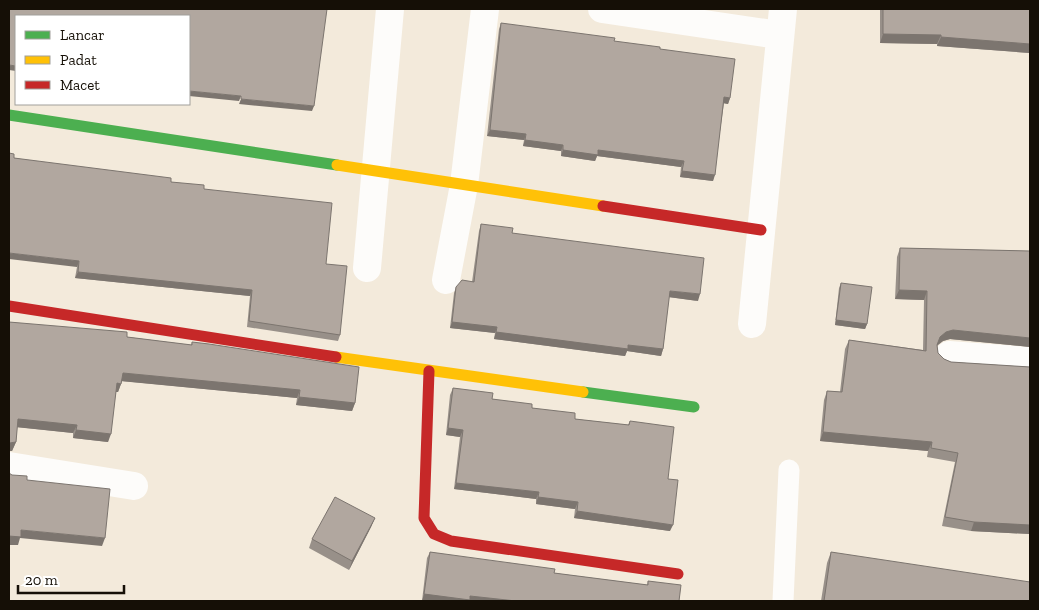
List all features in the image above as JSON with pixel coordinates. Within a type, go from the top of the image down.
[{"type":"street","points":[[367,268],[390,9]]},
{"type":"street","points":[[446,280],[464,184],[485,9]]},
{"type":"street","points":[[602,9],[781,22],[752,324]]},
{"type":"street","points":[[9,115],[761,230]]},
{"type":"street","points":[[9,306],[429,371],[694,407]]},
{"type":"street","points":[[949,355],[1030,361]]},
{"type":"street","points":[[429,371],[424,518],[429,531],[439,538],[452,541],[678,574]]},
{"type":"street","points":[[9,466],[134,486]]},
{"type":"lane","points":[[783,601],[789,470]]},
{"type":"building","points":[[9,9],[327,9],[314,106],[241,99],[241,96],[190,91],[190,15],[15,15],[15,66],[9,65]]},
{"type":"building","points":[[883,9],[1030,9],[1030,44],[941,37],[941,35],[883,34]]},
{"type":"building","points":[[501,23],[615,38],[614,41],[735,59],[730,98],[724,97],[715,175],[682,171],[684,161],[598,150],[598,155],[563,150],[563,145],[525,140],[526,134],[490,130]]},
{"type":"building","points":[[9,153],[14,154],[14,158],[171,178],[171,182],[204,185],[204,189],[332,203],[326,264],[347,266],[340,335],[249,321],[252,290],[78,272],[79,261],[9,253]]},
{"type":"building","points":[[481,224],[513,228],[512,233],[704,258],[700,294],[670,291],[663,349],[628,345],[628,349],[496,332],[497,327],[452,322],[456,287],[462,280],[474,282]]},
{"type":"building","points":[[900,248],[1030,251],[1030,338],[953,330],[946,332],[940,337],[937,345],[938,353],[944,359],[951,362],[1030,367],[1030,525],[974,522],[945,517],[958,453],[931,448],[932,442],[823,432],[827,391],[842,392],[849,340],[926,351],[927,291],[899,290]]},
{"type":"building","points":[[841,283],[872,287],[867,324],[836,320]]},
{"type":"building","points":[[9,322],[127,332],[127,337],[192,345],[192,342],[209,344],[359,367],[355,403],[299,397],[300,390],[123,373],[121,384],[117,383],[111,434],[76,430],[77,425],[18,419],[16,442],[9,443]]},
{"type":"building","points":[[453,388],[493,393],[492,399],[532,404],[532,408],[575,413],[575,419],[629,425],[630,421],[674,427],[668,479],[678,480],[673,525],[577,511],[578,502],[538,497],[539,492],[456,483],[463,430],[448,428]]},
{"type":"building","points":[[9,473],[27,476],[27,480],[110,489],[105,538],[21,530],[21,537],[9,536]]},
{"type":"building","points":[[335,497],[375,518],[352,561],[312,539]]},
{"type":"building","points":[[430,552],[555,569],[554,573],[648,585],[648,581],[681,585],[679,601],[516,601],[470,596],[470,600],[424,594]]},
{"type":"building","points":[[831,552],[1030,582],[1030,601],[824,601]]},
{"type":"traffic: fast","points":[[9,115],[337,165]]},
{"type":"traffic: fast","points":[[583,392],[694,407]]},
{"type":"traffic: slow","points":[[337,165],[603,206]]},
{"type":"traffic: slow","points":[[336,357],[583,392]]},
{"type":"traffic: jam","points":[[603,206],[761,230]]},
{"type":"traffic: jam","points":[[9,306],[336,357]]},
{"type":"traffic: jam","points":[[429,371],[424,518],[434,534],[451,541],[678,574]]}]
